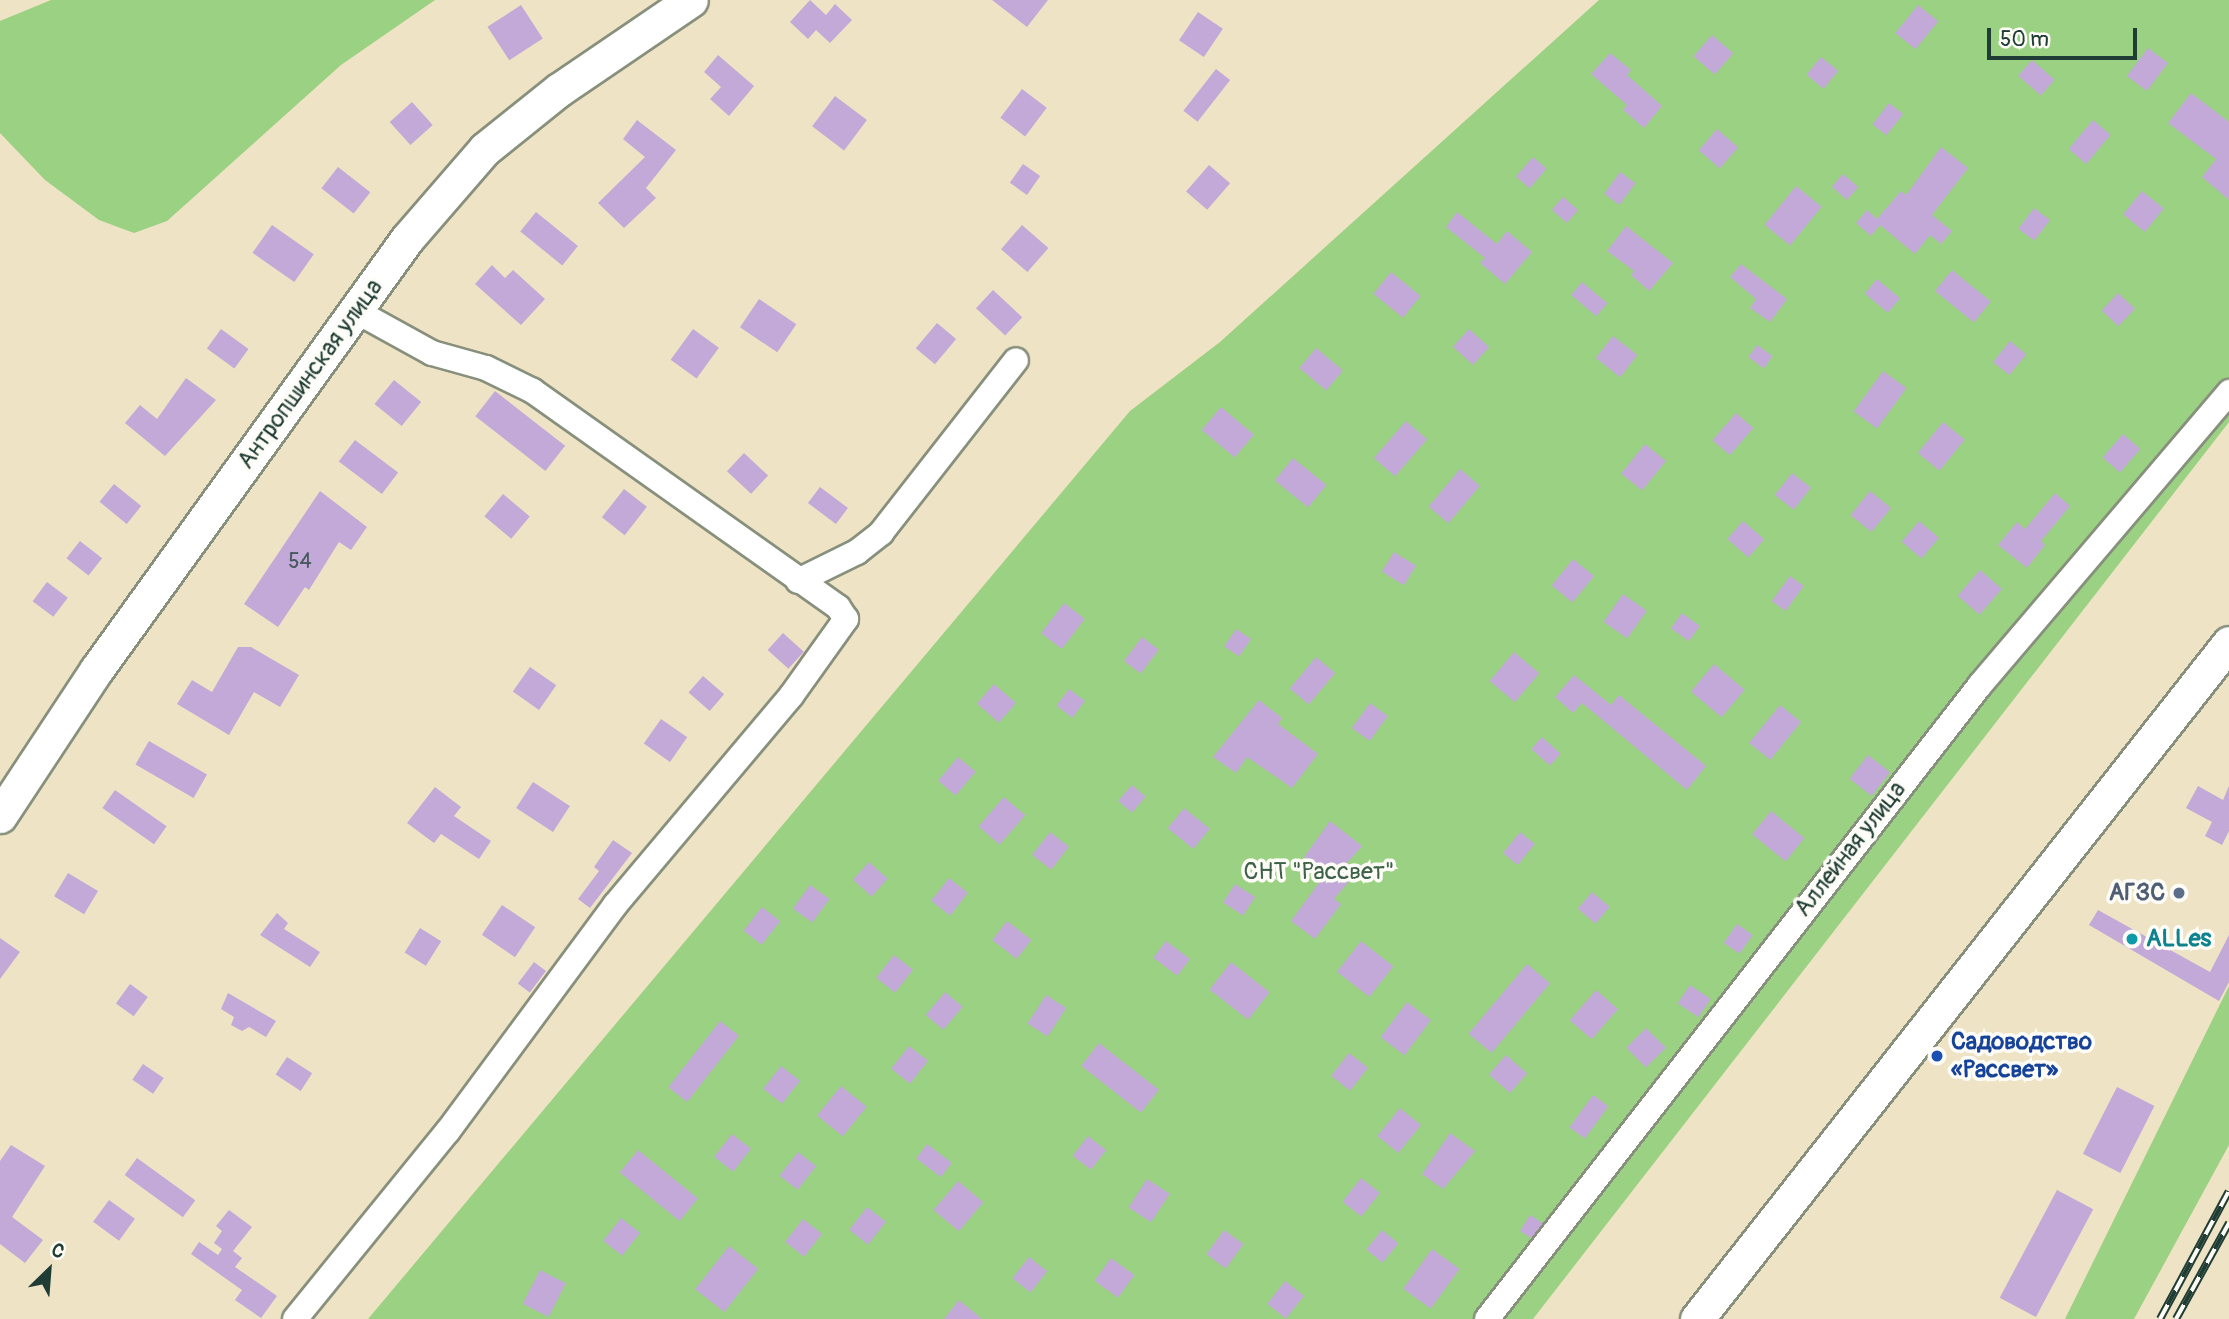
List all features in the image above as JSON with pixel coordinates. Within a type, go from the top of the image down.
[{"type":"street","name":"Антропшинская улица","points":[[0,816],[97,670],[407,239],[485,149],[560,89],[691,0]]},
{"type":"street","points":[[295,1319],[448,1131],[615,905],[791,696],[846,619],[838,607],[533,391],[486,368],[432,353],[356,311]]},
{"type":"street","points":[[798,581],[857,552],[881,533],[1016,360]]},
{"type":"street","name":"Аллейная улица","points":[[1487,1319],[1980,685],[2229,392]]},
{"type":"street","points":[[1697,1319],[2229,643]]},
{"type":"green space","points":[[51,0],[435,0],[341,65],[167,221],[134,233],[99,220],[45,180],[0,133],[0,21]]},
{"type":"green space","name":"СНТ \"Рассвет\"","points":[[1599,0],[2229,0],[2229,422],[1533,1319],[368,1319],[1130,411],[1220,342]]},
{"type":"green space","points":[[2229,986],[2229,1145],[2134,1319],[2065,1319]]},
{"type":"building","points":[[810,0],[826,15],[835,4],[852,20],[830,43],[816,30],[808,39],[790,22]]},
{"type":"building","points":[[992,0],[1048,0],[1027,27]]},
{"type":"building","points":[[521,5],[543,39],[509,60],[487,27]]},
{"type":"building","points":[[1918,5],[1938,21],[1916,49],[1895,33]]},
{"type":"building","points":[[1198,12],[1223,29],[1204,57],[1179,40]]},
{"type":"building","points":[[1712,35],[1733,53],[1715,75],[1694,56]]},
{"type":"building","points":[[2148,48],[2168,63],[2147,91],[2127,76]]},
{"type":"building","points":[[1610,53],[1631,70],[1627,75],[1662,106],[1644,128],[1623,110],[1627,105],[1591,74]]},
{"type":"building","points":[[718,55],[754,86],[729,116],[710,99],[721,87],[704,72]]},
{"type":"building","points":[[1821,57],[1838,71],[1824,89],[1807,75]]},
{"type":"building","points":[[2032,60],[2055,80],[2041,96],[2018,76]]},
{"type":"building","points":[[1216,69],[1230,80],[1198,122],[1183,111]]},
{"type":"building","points":[[1022,89],[1047,108],[1025,136],[1000,118]]},
{"type":"building","points":[[2191,93],[2229,122],[2229,200],[2202,177],[2216,159],[2168,123]]},
{"type":"building","points":[[835,96],[867,120],[844,150],[812,126]]},
{"type":"building","points":[[412,102],[433,125],[410,145],[390,122]]},
{"type":"building","points":[[1889,103],[1903,114],[1887,135],[1872,124]]},
{"type":"building","points":[[637,120],[676,150],[646,188],[656,198],[624,228],[598,203],[645,157],[623,139]]},
{"type":"building","points":[[2093,120],[2111,135],[2086,164],[2069,149]]},
{"type":"building","points":[[1717,129],[1738,147],[1720,169],[1699,150]]},
{"type":"building","points":[[1941,147],[1968,168],[1932,215],[1952,231],[1941,244],[1930,235],[1915,254],[1880,225],[1871,236],[1856,223],[1867,210],[1877,219],[1901,191],[1906,195]]},
{"type":"building","points":[[1533,157],[1547,169],[1530,188],[1516,177]]},
{"type":"building","points":[[1023,164],[1040,176],[1027,195],[1010,183]]},
{"type":"building","points":[[1209,165],[1230,183],[1207,210],[1186,191]]},
{"type":"building","points":[[338,167],[370,192],[354,214],[321,188]]},
{"type":"building","points":[[1620,172],[1635,183],[1620,205],[1604,194]]},
{"type":"building","points":[[1843,174],[1858,187],[1847,200],[1832,187]]},
{"type":"building","points":[[1796,186],[1822,207],[1790,246],[1765,225]]},
{"type":"building","points":[[2142,191],[2164,209],[2145,232],[2123,214]]},
{"type":"building","points":[[1563,197],[1578,210],[1567,223],[1552,210]]},
{"type":"building","points":[[2034,208],[2050,220],[2034,241],[2018,229]]},
{"type":"building","points":[[536,212],[578,246],[562,265],[520,231]]},
{"type":"building","points":[[1457,212],[1497,244],[1507,231],[1532,252],[1505,284],[1480,263],[1485,258],[1446,227]]},
{"type":"building","points":[[272,225],[314,254],[294,282],[252,253]]},
{"type":"building","points":[[1022,225],[1048,248],[1027,272],[1001,249]]},
{"type":"building","points":[[1626,226],[1673,263],[1649,291],[1631,275],[1634,271],[1607,251]]},
{"type":"building","points":[[1741,264],[1787,299],[1770,322],[1750,308],[1756,299],[1730,277]]},
{"type":"building","points":[[492,265],[505,278],[513,270],[545,299],[521,325],[475,284]]},
{"type":"building","points":[[1952,270],[1991,301],[1974,322],[1935,291]]},
{"type":"building","points":[[1391,272],[1421,296],[1403,318],[1373,294]]},
{"type":"building","points":[[1877,279],[1900,298],[1888,313],[1865,294]]},
{"type":"building","points":[[1582,282],[1607,303],[1596,316],[1571,295]]},
{"type":"building","points":[[993,290],[1022,317],[1005,336],[976,308]]},
{"type":"building","points":[[2118,293],[2135,309],[2118,326],[2102,311]]},
{"type":"building","points":[[759,299],[796,324],[777,352],[740,327]]},
{"type":"building","points":[[937,323],[956,339],[935,364],[916,348]]},
{"type":"building","points":[[221,329],[249,349],[234,368],[207,348]]},
{"type":"building","points":[[693,329],[719,348],[697,379],[671,360]]},
{"type":"building","points":[[1469,329],[1489,347],[1473,365],[1453,347]]},
{"type":"building","points":[[1613,336],[1637,355],[1620,377],[1596,358]]},
{"type":"building","points":[[2010,341],[2026,354],[2009,375],[1993,362]]},
{"type":"building","points":[[1757,345],[1773,356],[1764,368],[1748,357]]},
{"type":"building","points":[[1316,348],[1343,370],[1326,390],[1299,368]]},
{"type":"building","points":[[1883,371],[1906,388],[1877,428],[1854,411]]},
{"type":"building","points":[[186,378],[216,400],[165,456],[125,423],[140,405],[157,419]]},
{"type":"building","points":[[394,380],[421,402],[402,426],[374,404]]},
{"type":"building","points":[[495,391],[565,446],[545,471],[475,416]]},
{"type":"building","points":[[1221,407],[1254,435],[1235,458],[1202,430]]},
{"type":"building","points":[[1736,413],[1753,428],[1730,455],[1712,440]]},
{"type":"building","points":[[1406,421],[1427,439],[1395,476],[1374,458]]},
{"type":"building","points":[[1943,422],[1965,440],[1940,471],[1918,453]]},
{"type":"building","points":[[2123,434],[2140,449],[2120,472],[2103,457]]},
{"type":"building","points":[[355,440],[398,472],[382,494],[339,462]]},
{"type":"building","points":[[1645,444],[1666,461],[1642,491],[1621,474]]},
{"type":"building","points":[[744,453],[768,476],[751,494],[727,471]]},
{"type":"building","points":[[1293,458],[1326,485],[1308,508],[1275,481]]},
{"type":"building","points":[[1460,469],[1480,486],[1448,523],[1429,507]]},
{"type":"building","points":[[1792,473],[1811,488],[1794,510],[1775,495]]},
{"type":"building","points":[[114,484],[141,506],[127,524],[100,502]]},
{"type":"building","points":[[820,487],[848,508],[836,524],[808,503]]},
{"type":"building","points":[[624,489],[647,507],[625,535],[602,517]]},
{"type":"building","points":[[320,491],[367,527],[351,550],[339,542],[309,590],[305,587],[278,627],[244,604]]},
{"type":"building","points":[[1870,491],[1891,508],[1871,532],[1850,515]]},
{"type":"building","points":[[2055,493],[2070,506],[2041,541],[2045,545],[2027,568],[1998,545],[2017,522],[2025,529]]},
{"type":"building","points":[[503,494],[530,516],[511,539],[484,516]]},
{"type":"building","points":[[1743,521],[1764,539],[1748,557],[1727,539]]},
{"type":"building","points":[[1919,521],[1939,538],[1922,558],[1902,542]]},
{"type":"building","points":[[80,541],[102,558],[89,576],[66,558]]},
{"type":"building","points":[[1394,552],[1416,566],[1404,585],[1382,572]]},
{"type":"building","points":[[1573,559],[1594,576],[1573,602],[1552,585]]},
{"type":"building","points":[[1980,570],[2002,589],[1980,615],[1958,596]]},
{"type":"building","points":[[1790,576],[1804,586],[1786,611],[1772,601]]},
{"type":"building","points":[[47,582],[68,598],[53,617],[33,601]]},
{"type":"building","points":[[1623,594],[1647,611],[1627,638],[1603,622]]},
{"type":"building","points":[[1064,603],[1085,619],[1062,649],[1041,633]]},
{"type":"building","points":[[1682,613],[1700,626],[1689,641],[1671,628]]},
{"type":"building","points":[[1236,629],[1251,639],[1239,656],[1224,646]]},
{"type":"building","points":[[783,633],[804,652],[788,669],[768,650]]},
{"type":"building","points":[[1142,637],[1159,650],[1141,674],[1124,661]]},
{"type":"building","points":[[238,647],[251,647],[299,675],[280,707],[254,692],[229,735],[177,704],[192,680],[212,692]]},
{"type":"building","points":[[1514,652],[1539,673],[1515,702],[1490,681]]},
{"type":"building","points":[[1316,657],[1335,673],[1309,704],[1290,688]]},
{"type":"building","points":[[1714,664],[1745,690],[1722,717],[1691,692]]},
{"type":"building","points":[[530,667],[556,685],[539,710],[513,692]]},
{"type":"building","points":[[1574,675],[1611,705],[1619,695],[1706,766],[1687,790],[1582,703],[1573,713],[1555,697]]},
{"type":"building","points":[[703,676],[724,694],[710,711],[689,693]]},
{"type":"building","points":[[994,684],[1016,703],[999,723],[977,704]]},
{"type":"building","points":[[1069,689],[1085,701],[1072,718],[1056,706]]},
{"type":"building","points":[[1259,700],[1282,718],[1278,724],[1318,754],[1292,788],[1247,757],[1236,773],[1213,757]]},
{"type":"building","points":[[1370,703],[1388,716],[1370,741],[1352,728]]},
{"type":"building","points":[[1780,705],[1801,722],[1770,760],[1749,743]]},
{"type":"building","points":[[661,719],[687,737],[670,762],[644,744]]},
{"type":"building","points":[[1542,737],[1561,754],[1550,766],[1531,749]]},
{"type":"building","points":[[149,741],[207,774],[194,798],[136,764]]},
{"type":"building","points":[[1868,755],[1890,772],[1872,796],[1850,779]]},
{"type":"building","points":[[958,757],[976,772],[956,796],[938,781]]},
{"type":"building","points":[[533,782],[570,806],[553,832],[516,808]]},
{"type":"building","points":[[1132,785],[1146,797],[1132,813],[1118,801]]},
{"type":"building","points":[[2198,786],[2223,800],[2229,786],[2229,831],[2222,845],[2205,836],[2212,822],[2186,808]]},
{"type":"building","points":[[435,787],[461,807],[454,816],[491,841],[479,859],[441,834],[434,843],[407,823]]},
{"type":"building","points":[[115,790],[167,826],[154,844],[102,808]]},
{"type":"building","points":[[1004,797],[1025,815],[1000,845],[978,826]]},
{"type":"building","points":[[1184,808],[1210,829],[1193,849],[1168,828]]},
{"type":"building","points":[[1771,811],[1804,838],[1786,861],[1752,834]]},
{"type":"building","points":[[1330,821],[1362,846],[1347,863],[1358,871],[1334,899],[1341,904],[1315,939],[1291,921],[1326,873],[1304,857]]},
{"type":"building","points":[[1050,832],[1069,847],[1051,870],[1032,855]]},
{"type":"building","points":[[1520,832],[1535,844],[1518,865],[1503,853]]},
{"type":"building","points":[[613,840],[632,853],[590,908],[578,899],[599,871],[594,867]]},
{"type":"building","points":[[869,862],[888,879],[872,897],[853,880]]},
{"type":"building","points":[[68,873],[98,891],[84,914],[54,896]]},
{"type":"building","points":[[949,878],[968,893],[950,916],[931,901]]},
{"type":"building","points":[[1235,884],[1255,897],[1243,916],[1223,902]]},
{"type":"building","points":[[810,885],[829,899],[812,923],[793,908]]},
{"type":"building","points":[[1592,892],[1610,907],[1595,924],[1578,909]]},
{"type":"building","points":[[502,905],[535,927],[515,957],[482,935]]},
{"type":"building","points":[[762,907],[780,921],[762,945],[744,931]]},
{"type":"building","name":"ALLes","points":[[2098,910],[2210,972],[2229,935],[2229,982],[2219,1001],[2089,925]]},
{"type":"building","points":[[277,913],[288,923],[284,929],[320,952],[310,967],[260,935]]},
{"type":"building","points":[[1007,921],[1031,940],[1017,959],[992,940]]},
{"type":"building","points":[[1737,924],[1753,935],[1739,954],[1724,943]]},
{"type":"building","points":[[420,928],[441,941],[426,966],[405,953]]},
{"type":"building","points":[[0,938],[20,952],[0,979]]},
{"type":"building","points":[[1166,941],[1190,959],[1177,976],[1153,958]]},
{"type":"building","points":[[1361,941],[1393,966],[1369,997],[1337,972]]},
{"type":"building","points":[[894,955],[913,970],[895,993],[876,978]]},
{"type":"building","points":[[534,962],[546,971],[530,993],[518,984]]},
{"type":"building","points":[[1231,962],[1270,992],[1248,1020],[1209,990]]},
{"type":"building","points":[[1527,964],[1550,983],[1491,1053],[1469,1034]]},
{"type":"building","points":[[130,984],[148,997],[134,1016],[116,1003]]},
{"type":"building","points":[[1690,985],[1711,999],[1698,1017],[1678,1003]]},
{"type":"building","points":[[1596,990],[1618,1009],[1592,1039],[1570,1020]]},
{"type":"building","points":[[945,992],[963,1007],[943,1030],[926,1015]]},
{"type":"building","points":[[228,993],[276,1021],[266,1037],[249,1027],[242,1031],[231,1025],[234,1017],[221,1009]]},
{"type":"building","points":[[1046,995],[1066,1008],[1048,1037],[1027,1024]]},
{"type":"building","points":[[1407,1002],[1431,1020],[1404,1055],[1381,1037]]},
{"type":"building","points":[[720,1021],[739,1036],[687,1102],[668,1087]]},
{"type":"building","points":[[1646,1028],[1666,1048],[1646,1068],[1626,1048]]},
{"type":"building","points":[[1099,1043],[1159,1090],[1141,1113],[1081,1066]]},
{"type":"building","points":[[909,1046],[928,1061],[910,1084],[891,1069]]},
{"type":"building","points":[[1349,1053],[1368,1068],[1350,1091],[1331,1076]]},
{"type":"building","points":[[1506,1055],[1527,1073],[1510,1093],[1489,1075]]},
{"type":"building","points":[[287,1057],[312,1073],[301,1091],[276,1075]]},
{"type":"building","points":[[143,1064],[164,1078],[153,1094],[132,1080]]},
{"type":"building","points":[[781,1066],[800,1081],[782,1104],[763,1089]]},
{"type":"building","points":[[841,1086],[867,1107],[843,1136],[817,1116]]},
{"type":"building","points":[[2117,1087],[2154,1106],[2120,1173],[2083,1154]]},
{"type":"building","points":[[1593,1095],[1608,1106],[1585,1139],[1569,1127]]},
{"type":"building","points":[[1400,1108],[1421,1125],[1398,1153],[1377,1136]]},
{"type":"building","points":[[1450,1133],[1475,1151],[1443,1189],[1422,1174]]},
{"type":"building","points":[[732,1134],[751,1149],[733,1172],[714,1157]]},
{"type":"building","points":[[1088,1136],[1106,1150],[1091,1170],[1073,1156]]},
{"type":"building","points":[[927,1144],[952,1163],[941,1177],[916,1158]]},
{"type":"building","points":[[11,1145],[45,1166],[12,1217],[43,1240],[25,1263],[0,1244],[0,1161]]},
{"type":"building","points":[[638,1150],[698,1198],[680,1221],[620,1173]]},
{"type":"building","points":[[798,1152],[816,1166],[798,1190],[780,1176]]},
{"type":"building","points":[[137,1158],[195,1200],[183,1217],[125,1175]]},
{"type":"building","points":[[1361,1178],[1380,1193],[1361,1216],[1343,1202]]},
{"type":"building","points":[[1147,1179],[1170,1194],[1151,1222],[1128,1208]]},
{"type":"building","points":[[958,1181],[983,1202],[959,1231],[934,1210]]},
{"type":"building","points":[[2057,1190],[2093,1209],[2036,1317],[2000,1298]]},
{"type":"building","points":[[109,1200],[135,1219],[119,1241],[93,1222]]},
{"type":"building","points":[[867,1207],[886,1222],[868,1245],[849,1230]]},
{"type":"building","points":[[229,1210],[252,1227],[233,1251],[242,1258],[235,1267],[277,1296],[261,1318],[235,1300],[242,1290],[191,1254],[199,1242],[218,1255],[222,1249],[214,1243],[222,1231],[216,1226]]},
{"type":"building","points":[[1530,1215],[1543,1223],[1533,1239],[1520,1231]]},
{"type":"building","points":[[621,1218],[640,1233],[622,1256],[603,1241]]},
{"type":"building","points":[[803,1219],[822,1234],[804,1257],[785,1242]]},
{"type":"building","points":[[1224,1230],[1243,1244],[1226,1268],[1206,1254]]},
{"type":"building","points":[[1382,1230],[1398,1243],[1383,1263],[1366,1249]]},
{"type":"building","points":[[729,1246],[758,1269],[724,1312],[695,1289]]},
{"type":"building","points":[[1432,1249],[1460,1269],[1431,1309],[1403,1289]]},
{"type":"building","points":[[1029,1257],[1047,1271],[1031,1292],[1012,1278]]},
{"type":"building","points":[[1111,1258],[1134,1275],[1118,1298],[1095,1281]]},
{"type":"building","points":[[540,1270],[566,1283],[549,1317],[523,1304]]},
{"type":"building","points":[[1285,1281],[1304,1296],[1286,1319],[1267,1304]]},
{"type":"building","points":[[959,1300],[982,1319],[944,1319]]},
{"type":"railway","points":[[2160,1319],[2229,1191]]},
{"type":"railway","points":[[2176,1319],[2229,1223]]},
{"type":"place","name":"АГЗС","points":[[2179,893]]},
{"type":"place","name":"ALLes","points":[[2132,939]]},
{"type":"place","name":"Садоводство «Рассвет»","points":[[1937,1056]]}]
